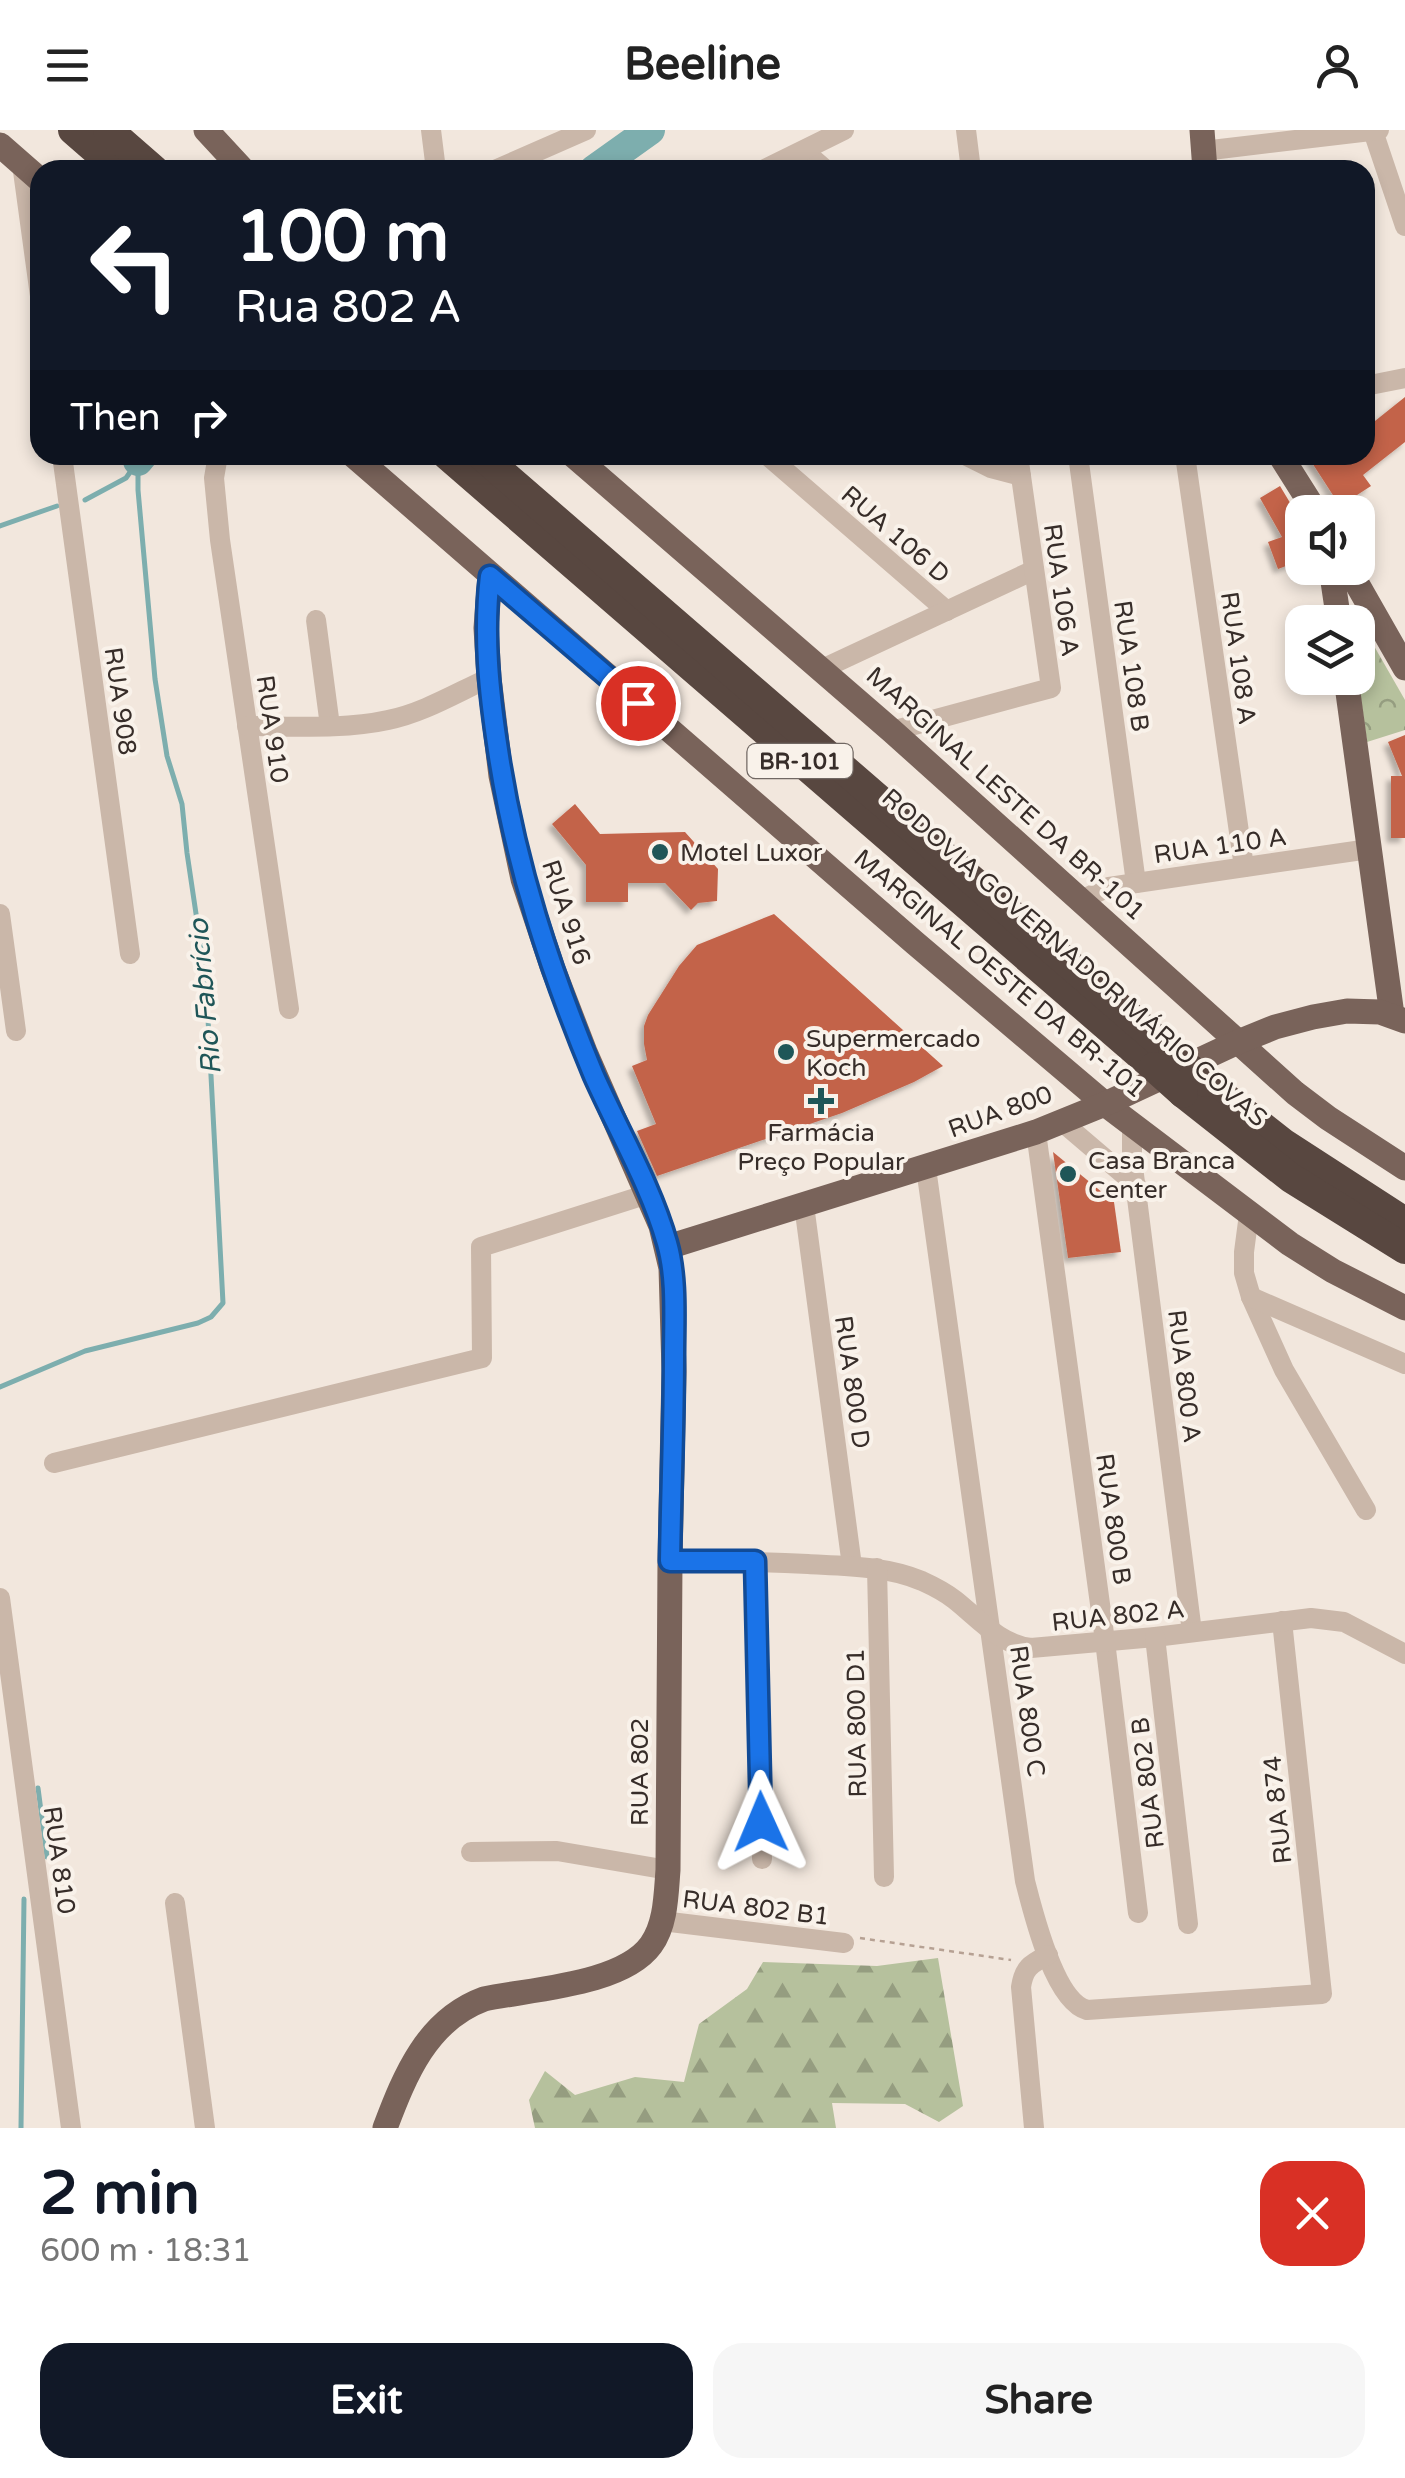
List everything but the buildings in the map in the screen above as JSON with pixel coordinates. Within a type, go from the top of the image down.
[{"type":"highway","points":[[72,130],[107,160]]},
{"type":"highway","points":[[108,130],[142,160]]},
{"type":"highway","name":"RODOVIA GOVERNADOR MÁRIO COVAS","points":[[459,465],[1292,1178],[1405,1250]]},
{"type":"highway","name":"RODOVIA GOVERNADOR MÁRIO COVAS","points":[[492,465],[1173,1076],[1405,1222]]},
{"type":"main road","points":[[206,130],[234,160]]},
{"type":"main road","points":[[0,146],[30,171]]},
{"type":"main road","name":"MARGINAL OESTE DA BR-101","points":[[364,465],[1105,1104],[1249,1214],[1333,1271],[1405,1308]]},
{"type":"main road","name":"MARGINAL LESTE DA BR-101","points":[[585,465],[892,730],[1295,1093],[1405,1168]]},
{"type":"main road","points":[[1286,465],[1305,495]]},
{"type":"main road","name":"RUA 916","points":[[490,576],[486,628],[489,678],[502,776],[523,879],[584,1052],[668,1247]]},
{"type":"main road","points":[[1375,635],[1405,668]]},
{"type":"main road","points":[[1348,695],[1398,1018]]},
{"type":"main road","name":"RUA 800","points":[[668,1247],[1036,1132],[1173,1076],[1275,1027],[1330,1013],[1369,1010],[1398,1018]]},
{"type":"main road","points":[[1061,1121],[1071,1101],[1075,1079],[1122,1086],[1173,1076]]},
{"type":"main road","points":[[1132,1125],[1138,1099],[1173,1076]]},
{"type":"main road","name":"RUA 802","points":[[384,2128],[422,2048],[453,2014],[484,1999],[610,1974],[639,1958],[652,1944],[662,1920],[668,1870],[674,1354],[668,1247]]},
{"type":"street","points":[[432,130],[435,160]]},
{"type":"street","points":[[518,160],[586,130]]},
{"type":"street","points":[[785,160],[844,130]]},
{"type":"street","points":[[966,130],[970,160]]},
{"type":"street","points":[[1203,150],[1376,131],[1405,226]]},
{"type":"street","points":[[804,151],[814,160]]},
{"type":"street","points":[[1375,384],[1405,378]]},
{"type":"street","name":"RUA 908","points":[[63,465],[130,954]]},
{"type":"street","name":"RUA 910","points":[[216,465],[216,511],[289,1009]]},
{"type":"street","name":"RUA 106 D","points":[[779,465],[947,611]]},
{"type":"street","points":[[984,465],[1020,466]]},
{"type":"street","name":"RUA 108 B","points":[[1079,465],[1136,883]]},
{"type":"street","name":"RUA 108 A","points":[[1186,465],[1244,867]]},
{"type":"street","name":"RUA 106 A","points":[[892,730],[1050,688],[1020,466]]},
{"type":"street","points":[[822,670],[1034,570]]},
{"type":"street","points":[[316,620],[330,726]]},
{"type":"street","points":[[248,726],[330,726],[391,720],[489,678]]},
{"type":"street","name":"RUA 110 A","points":[[1081,900],[1109,887],[1369,849]]},
{"type":"street","points":[[0,914],[16,1031]]},
{"type":"street","points":[[1061,1121],[1136,1185]]},
{"type":"street","name":"RUA 800 A","points":[[1132,1125],[1132,1159],[1192,1632]]},
{"type":"street","name":"RUA 800 B","points":[[1036,1132],[1138,1912]]},
{"type":"street","name":"RUA 800 C","points":[[926,1168],[1040,1959],[1077,2007],[1087,2010],[1322,1994]]},
{"type":"street","points":[[54,1463],[482,1358],[480,1247],[648,1194]]},
{"type":"street","name":"RUA 800 D","points":[[804,1205],[852,1566]]},
{"type":"street","points":[[1249,1214],[1244,1274],[1250,1297],[1284,1370],[1366,1510]]},
{"type":"street","points":[[1250,1297],[1405,1364]]},
{"type":"street","name":"RUA 802 A","points":[[670,1561],[755,1561],[898,1572],[938,1589],[992,1633],[1020,1647],[1155,1637],[1311,1618],[1344,1622],[1405,1654]]},
{"type":"street","points":[[755,1561],[762,1859]]},
{"type":"street","name":"RUA 800 D1","points":[[877,1568],[884,1877]]},
{"type":"street","name":"RUA 810","points":[[0,1598],[71,2128]]},
{"type":"street","name":"RUA 874","points":[[1282,1621],[1322,1994]]},
{"type":"street","name":"RUA 802 B","points":[[1155,1637],[1188,1924]]},
{"type":"street","points":[[471,1852],[557,1851],[668,1870]]},
{"type":"street","points":[[175,1903],[205,2128]]},
{"type":"street","name":"RUA 802 B1","points":[[662,1920],[844,1943]]},
{"type":"street","points":[[1034,2128],[1021,1987],[1024,1973],[1040,1959]]},
{"type":"path","points":[[844,1943],[860,1938],[1040,1959]]},
{"type":"green space","points":[[1375,648],[1405,700],[1405,730],[1367,742],[1360,695],[1375,695]]},
{"type":"green space","points":[[938,1958],[963,2106],[939,2122],[905,2104],[832,2103],[836,2128],[535,2128],[529,2100],[545,2071],[575,2095],[635,2077],[684,2082],[699,2024],[747,1989],[763,1962],[877,1966]]},
{"type":"waterway","name":"Rio Fabrício","points":[[608,160],[650,130]]},
{"type":"waterway","points":[[85,500],[126,478],[135,465]]},
{"type":"waterway","name":"Rio Fabrício","points":[[0,1387],[85,1351],[198,1323],[211,1317],[223,1303],[206,981],[182,804],[167,756],[155,679],[138,465]]},
{"type":"waterway","points":[[0,526],[57,506]]},
{"type":"waterway","points":[[38,1788],[47,1857]]},
{"type":"waterway","points":[[21,2128],[24,1899]]},
{"type":"place","name":"Motel Luxor","points":[[660,852]]},
{"type":"place","name":"Supermercado Koch","points":[[786,1052]]},
{"type":"place","name":"Farmácia Preço Popular","points":[[821,1101]]},
{"type":"place","name":"Casa Branca Center","points":[[1068,1174]]},
{"type":"route","points":[[638,703],[490,576],[486,628],[489,678],[502,776],[523,879],[584,1052],[668,1247],[674,1346],[670,1561],[755,1561],[761,1822]]}]
